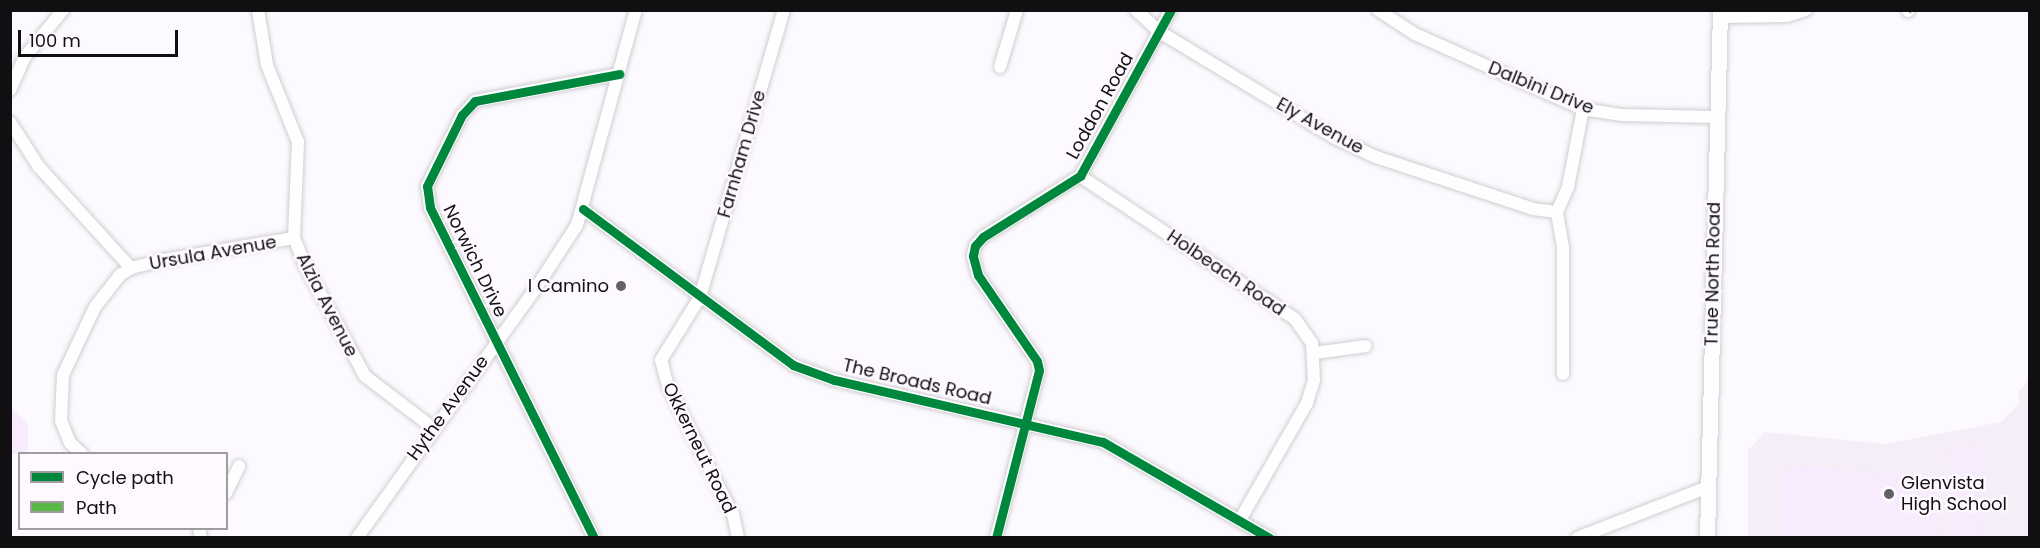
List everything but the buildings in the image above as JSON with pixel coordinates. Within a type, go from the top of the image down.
[{"type":"main road","name":"True North Road","points":[[1707,537],[1720,14]]},
{"type":"street","points":[[10,90],[24,58],[63,10]]},
{"type":"street","name":"Alzia Avenue","points":[[258,10],[267,65],[298,142],[294,238],[364,376],[386,396],[433,428]]},
{"type":"street","name":"Hythe Avenue","points":[[357,537],[433,428],[554,263],[583,209],[636,10]]},
{"type":"street","name":"Farnham Drive","points":[[700,297],[784,10]]},
{"type":"street","points":[[1000,68],[1017,10]]},
{"type":"street","name":"Ely Avenue","points":[[1136,10],[1160,32],[1358,149],[1533,209],[1557,212]]},
{"type":"street","name":"Loddon Road","points":[[996,537],[1037,381],[1037,361],[978,276],[973,256],[983,237],[1080,176],[1172,10]]},
{"type":"street","name":"Dalbini Drive","points":[[1378,10],[1416,34],[1583,110],[1621,115],[1716,117]]},
{"type":"street","points":[[1720,14],[1787,16],[1806,10]]},
{"type":"street","name":"Norwich Drive","points":[[594,537],[429,205],[427,186],[431,172],[462,115],[479,99],[619,74]]},
{"type":"street","points":[[1563,374],[1563,247],[1557,212],[1568,187],[1583,110]]},
{"type":"street","points":[[10,123],[39,167],[131,268]]},
{"type":"street","name":"Holbeach Road","points":[[1080,176],[1295,319],[1315,353]]},
{"type":"street","name":"The Broads Road","points":[[583,209],[793,365],[812,374],[1026,424],[1117,448],[1269,537]]},
{"type":"street","name":"Ursula Avenue","points":[[81,452],[65,436],[61,421],[63,375],[95,307],[120,275],[131,268],[294,238]]},
{"type":"street","name":"Okkerneut Road","points":[[700,297],[665,349],[661,367],[733,515],[738,537]]},
{"type":"street","points":[[1240,520],[1302,416],[1314,380],[1315,353],[1366,346]]},
{"type":"street","points":[[228,489],[239,466]]},
{"type":"street","points":[[1580,537],[1708,487]]},
{"type":"shaded area","name":"Glenvista High School","points":[[2029,379],[2029,537],[1748,537],[1748,450],[1765,432],[1885,444],[2001,422],[2019,404],[2018,392]]},
{"type":"shaded area","points":[[11,407],[28,424],[28,452],[11,455]]},
{"type":"shaded area","points":[[1980,446],[1982,537],[1953,537],[1950,447]]},
{"type":"shaded area","points":[[1783,466],[1939,476],[1941,537],[1783,537]]},
{"type":"cycle path","points":[[996,538],[1039,370],[1037,361],[978,275],[973,256],[975,246],[983,237],[1080,176],[1171,10]]},
{"type":"cycle path","points":[[594,538],[430,207],[427,186],[462,115],[475,101],[619,74]]},
{"type":"cycle path","points":[[583,209],[793,365],[834,380],[1103,442],[1269,538]]},
{"type":"place","name":"I Camino","points":[[621,286]]},
{"type":"place","name":"Glenvista High School","points":[[1889,494]]}]
